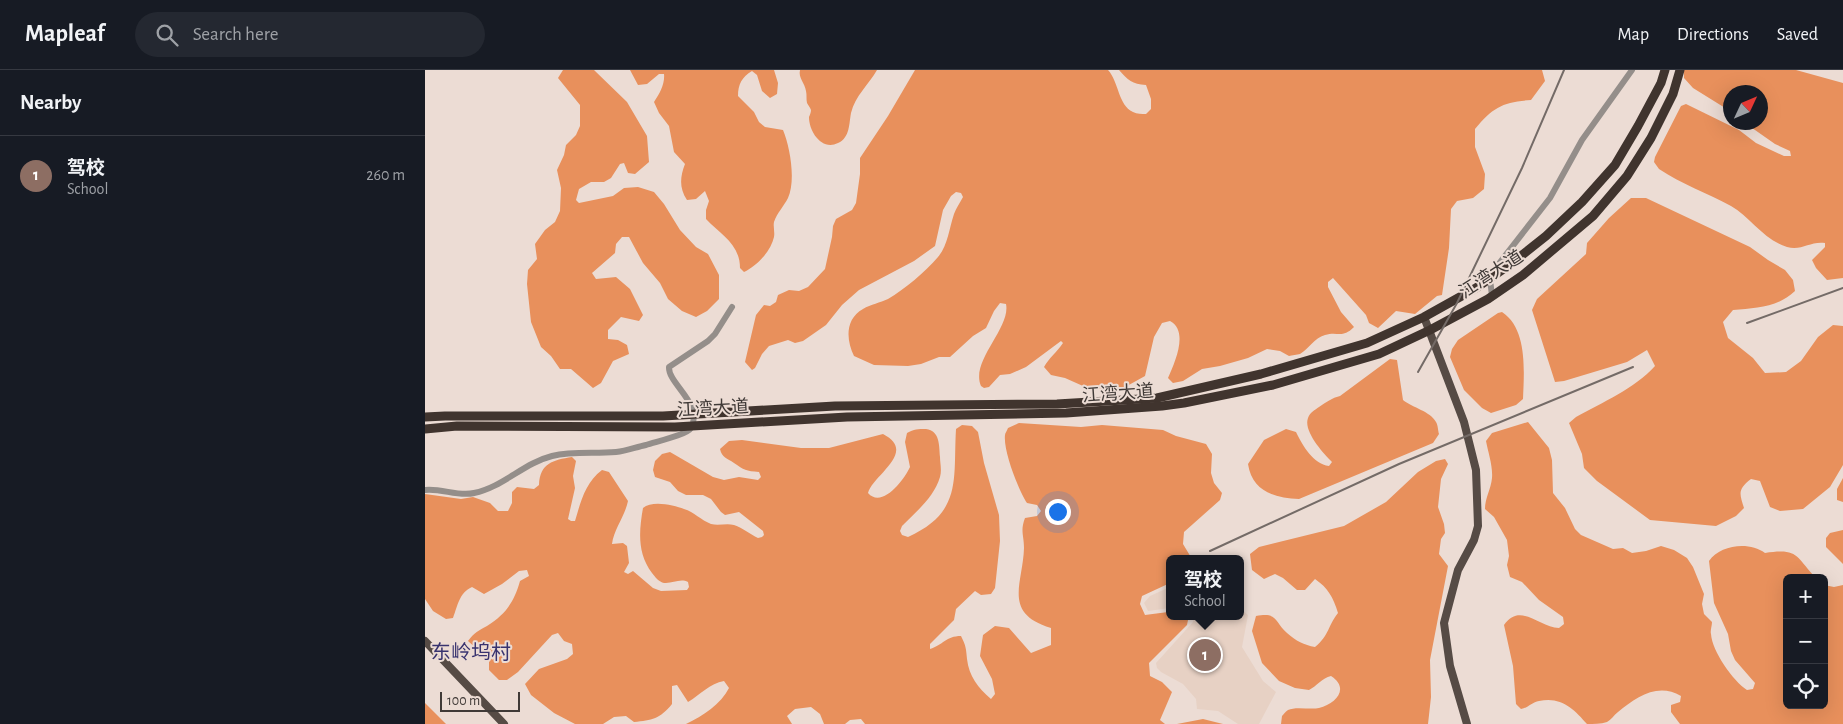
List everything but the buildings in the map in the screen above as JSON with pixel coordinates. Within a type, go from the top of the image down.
[{"type":"highway","name":"江湾大道","points":[[425,418],[445,416],[663,416],[835,406],[1057,404],[1157,398],[1261,374],[1367,343],[1424,317],[1490,279],[1546,236],[1582,202],[1615,165],[1661,83],[1665,70]]},
{"type":"highway","name":"江湾大道","points":[[425,429],[457,426],[692,426],[847,417],[1066,413],[1177,404],[1273,385],[1379,354],[1430,330],[1492,296],[1523,275],[1593,216],[1627,176],[1651,138],[1673,94],[1681,70]]},
{"type":"main road","points":[[1424,317],[1464,422],[1476,470],[1478,526],[1474,540],[1458,570],[1444,623],[1450,666],[1467,724]]},
{"type":"main road","points":[[425,641],[497,719],[504,724]]},
{"type":"street","points":[[1492,296],[1490,279],[1513,244],[1550,198],[1582,140],[1632,70]]},
{"type":"street","points":[[425,490],[473,494],[506,479],[536,460],[555,455],[626,451],[687,431],[692,426],[693,414],[684,392],[669,371],[669,367],[715,334],[732,307]]},
{"type":"shaded area","points":[[563,70],[594,70],[627,102],[647,136],[649,162],[635,174],[628,173],[624,163],[620,164],[611,178],[604,182],[591,182],[579,189],[576,200],[579,203],[613,196],[624,188],[638,187],[654,192],[680,230],[696,247],[708,254],[719,275],[719,299],[707,311],[696,317],[682,311],[668,299],[660,283],[643,263],[629,237],[622,237],[616,244],[615,253],[592,273],[596,279],[616,277],[630,289],[643,315],[639,321],[621,317],[608,330],[608,339],[618,340],[627,345],[629,354],[613,361],[601,383],[593,388],[571,369],[560,369],[551,356],[541,347],[531,322],[527,284],[528,270],[537,259],[535,244],[545,230],[555,222],[560,211],[561,188],[557,170],[564,155],[566,145],[576,135],[580,126],[580,105],[558,78]]},
{"type":"shaded area","points":[[630,70],[774,70],[778,83],[777,94],[770,98],[762,91],[757,75],[752,71],[741,81],[738,96],[754,112],[759,122],[765,127],[783,130],[790,154],[792,182],[788,198],[774,222],[774,235],[770,248],[763,258],[744,272],[740,268],[737,252],[729,240],[706,219],[709,201],[705,191],[696,199],[687,200],[684,196],[681,182],[685,164],[674,152],[669,126],[659,113],[654,102],[662,88],[664,74],[659,74],[647,84],[638,85]]},
{"type":"shaded area","points":[[800,70],[877,70],[853,107],[847,134],[842,141],[832,145],[827,144],[817,139],[811,129],[809,117],[811,110],[807,103],[806,91],[800,76]]},
{"type":"shaded area","points":[[915,70],[1108,70],[1124,104],[1128,109],[1138,114],[1146,114],[1151,109],[1151,99],[1146,85],[1131,81],[1119,70],[1542,70],[1545,81],[1531,100],[1513,102],[1499,107],[1487,115],[1475,129],[1475,147],[1485,174],[1484,189],[1473,198],[1457,201],[1451,209],[1449,248],[1442,295],[1437,296],[1415,314],[1396,311],[1378,328],[1369,323],[1366,315],[1333,278],[1328,282],[1328,287],[1341,312],[1354,327],[1350,331],[1343,334],[1321,336],[1300,354],[1289,356],[1280,351],[1267,349],[1248,358],[1202,369],[1183,381],[1173,383],[1168,378],[1177,356],[1180,339],[1176,326],[1170,321],[1162,323],[1154,337],[1145,376],[1118,391],[1083,386],[1065,378],[1051,375],[1044,367],[1063,343],[1061,341],[1026,367],[1010,374],[1000,375],[989,387],[984,388],[981,386],[979,376],[981,366],[1003,323],[1006,313],[1006,304],[1000,303],[986,328],[973,336],[950,357],[939,357],[921,364],[908,366],[874,365],[854,356],[849,343],[849,330],[853,318],[863,309],[888,299],[901,290],[938,257],[946,242],[955,212],[963,197],[961,193],[956,192],[951,196],[943,210],[935,246],[914,261],[859,290],[842,305],[826,325],[803,341],[795,343],[788,340],[769,346],[752,370],[745,362],[756,315],[764,305],[770,306],[776,302],[778,295],[789,290],[799,291],[808,287],[825,269],[836,219],[852,210],[856,203],[860,158]]},
{"type":"shaded area","points":[[1684,70],[1796,70],[1843,83],[1843,278],[1827,280],[1816,268],[1812,260],[1825,247],[1825,243],[1792,248],[1779,244],[1731,206],[1659,169],[1654,162],[1655,157],[1681,106],[1686,104],[1723,122],[1723,130],[1739,130],[1756,143],[1784,156],[1791,156],[1790,151],[1775,144],[1755,130],[1768,130],[1768,85],[1723,85],[1723,107],[1693,88],[1684,78]]},
{"type":"shaded area","points":[[1631,198],[1646,198],[1750,247],[1785,270],[1793,280],[1795,291],[1788,297],[1766,306],[1733,310],[1723,322],[1728,338],[1753,358],[1765,373],[1786,372],[1801,361],[1818,337],[1833,325],[1843,326],[1843,465],[1830,487],[1803,509],[1780,511],[1770,507],[1760,481],[1751,479],[1741,492],[1744,508],[1736,516],[1716,526],[1650,520],[1597,481],[1584,468],[1582,454],[1569,423],[1576,417],[1638,382],[1655,366],[1647,350],[1627,362],[1555,382],[1532,310],[1537,299],[1586,254],[1587,243],[1609,218]]},
{"type":"shaded area","points":[[1502,312],[1516,329],[1523,352],[1523,399],[1516,405],[1491,413],[1482,408],[1464,390],[1450,357],[1452,349],[1458,340]]},
{"type":"shaded area","points":[[1390,359],[1397,360],[1403,400],[1426,412],[1437,423],[1439,434],[1433,443],[1299,499],[1273,495],[1259,487],[1250,473],[1248,464],[1264,440],[1286,429],[1296,432],[1313,458],[1323,465],[1329,466],[1332,462],[1315,442],[1308,429],[1309,416],[1314,410],[1329,400],[1340,396]]},
{"type":"shaded area","points":[[1528,422],[1549,448],[1552,460],[1553,493],[1565,508],[1575,529],[1581,535],[1613,549],[1623,548],[1632,553],[1661,546],[1674,550],[1687,558],[1693,567],[1704,594],[1702,604],[1704,614],[1712,622],[1711,633],[1715,649],[1730,673],[1747,690],[1753,689],[1755,683],[1735,660],[1731,651],[1728,634],[1714,603],[1709,561],[1720,551],[1735,546],[1751,547],[1765,553],[1791,553],[1800,559],[1813,574],[1783,574],[1783,709],[1828,709],[1828,586],[1834,587],[1843,585],[1843,724],[1680,724],[1671,712],[1671,705],[1680,702],[1681,696],[1664,690],[1648,693],[1640,697],[1625,706],[1608,721],[1600,724],[1587,724],[1572,709],[1554,700],[1537,702],[1521,709],[1516,704],[1513,666],[1504,625],[1510,618],[1517,616],[1530,618],[1552,627],[1559,628],[1564,624],[1563,617],[1539,600],[1522,582],[1510,577],[1507,565],[1509,556],[1507,540],[1494,517],[1485,509],[1492,473],[1486,441],[1492,433]]},
{"type":"shaded area","points":[[1019,423],[1081,427],[1102,425],[1163,430],[1176,436],[1206,444],[1212,454],[1211,473],[1214,483],[1222,493],[1220,500],[1184,532],[1183,544],[1190,555],[1166,555],[1166,585],[1142,596],[1140,604],[1145,615],[1166,612],[1166,620],[1188,620],[1187,625],[1149,663],[1150,676],[1162,682],[1172,692],[1160,720],[1165,724],[865,724],[861,719],[850,720],[845,724],[824,724],[820,714],[811,707],[795,709],[787,716],[792,724],[686,724],[705,713],[726,694],[729,688],[724,681],[710,687],[688,702],[677,685],[672,686],[672,704],[664,713],[651,719],[634,722],[626,716],[614,717],[603,724],[575,724],[554,713],[531,695],[525,684],[539,669],[567,659],[573,654],[572,644],[564,641],[558,633],[552,635],[518,672],[507,680],[499,680],[489,670],[489,660],[468,641],[504,612],[512,601],[520,581],[529,576],[527,570],[519,571],[502,584],[484,594],[472,587],[459,600],[453,618],[446,619],[433,611],[425,599],[425,494],[461,499],[473,497],[490,503],[498,511],[508,511],[512,503],[512,492],[517,487],[534,489],[539,485],[545,467],[553,461],[572,457],[576,461],[573,476],[575,488],[568,519],[575,521],[584,493],[596,475],[602,470],[609,472],[628,501],[612,544],[623,543],[627,546],[629,563],[624,572],[628,574],[633,571],[653,588],[661,591],[687,590],[689,587],[688,582],[662,582],[656,578],[647,565],[640,542],[643,508],[652,504],[675,506],[688,510],[711,524],[734,525],[758,538],[764,535],[763,531],[739,512],[725,515],[711,499],[703,495],[686,495],[678,491],[670,482],[655,477],[653,470],[655,461],[662,454],[670,452],[713,477],[724,480],[739,477],[758,480],[761,477],[759,472],[748,471],[740,467],[723,456],[720,449],[729,441],[742,440],[801,448],[829,448],[883,434],[893,441],[896,448],[891,464],[868,493],[880,498],[898,485],[910,467],[905,442],[907,433],[918,429],[931,430],[939,443],[941,474],[934,491],[902,526],[900,531],[902,535],[908,537],[926,527],[938,517],[947,505],[954,479],[956,429],[962,425],[972,426],[978,432],[984,463],[999,515],[1000,541],[995,588],[991,594],[981,595],[975,591],[956,609],[954,620],[930,644],[930,649],[952,637],[961,636],[972,676],[978,686],[991,699],[995,694],[992,679],[980,656],[983,635],[995,626],[1009,628],[1031,653],[1051,645],[1051,628],[1036,622],[1026,614],[1021,606],[1019,596],[1024,548],[1022,530],[1025,518],[1037,516],[1041,511],[1037,505],[1027,503],[1012,471],[1005,442],[1005,433],[1008,428]]},
{"type":"shaded area","points":[[1445,459],[1448,464],[1441,479],[1438,507],[1445,533],[1441,539],[1439,554],[1448,566],[1430,660],[1431,697],[1428,724],[1281,724],[1282,716],[1288,710],[1295,708],[1319,708],[1331,703],[1339,695],[1340,686],[1331,676],[1325,678],[1309,690],[1295,688],[1279,681],[1262,663],[1252,631],[1256,616],[1272,616],[1287,633],[1304,644],[1315,647],[1326,634],[1338,613],[1329,593],[1315,579],[1305,590],[1297,590],[1275,574],[1264,579],[1252,570],[1250,554],[1259,547],[1344,526],[1386,502],[1418,472],[1436,461]]},
{"type":"shaded area","points":[[1843,478],[1843,502],[1837,500],[1837,489]]},
{"type":"shaded area","points":[[1843,530],[1843,564],[1826,547],[1826,538],[1830,533]]},
{"type":"shaded area","points":[[1166,589],[1166,609],[1148,611],[1144,603],[1150,596]]},
{"type":"shaded area","points":[[1244,612],[1248,615],[1242,647],[1263,681],[1276,692],[1259,724],[1238,724],[1218,711],[1197,709],[1196,699],[1183,684],[1157,668],[1156,663],[1194,620],[1244,620]]},
{"type":"shaded area","points":[[425,703],[446,724],[425,724]]},
{"type":"shaded area","points":[[1203,719],[1223,724],[1177,724]]},
{"type":"railway","points":[[1418,372],[1457,303],[1522,168],[1564,70]]},
{"type":"railway","points":[[1747,323],[1843,288]]},
{"type":"railway","points":[[1210,551],[1399,464],[1633,367]]},
{"type":"place","name":"驾校","points":[[1205,655]]},
{"type":"district","name":"东岭坞村","points":[[471,652]]}]
